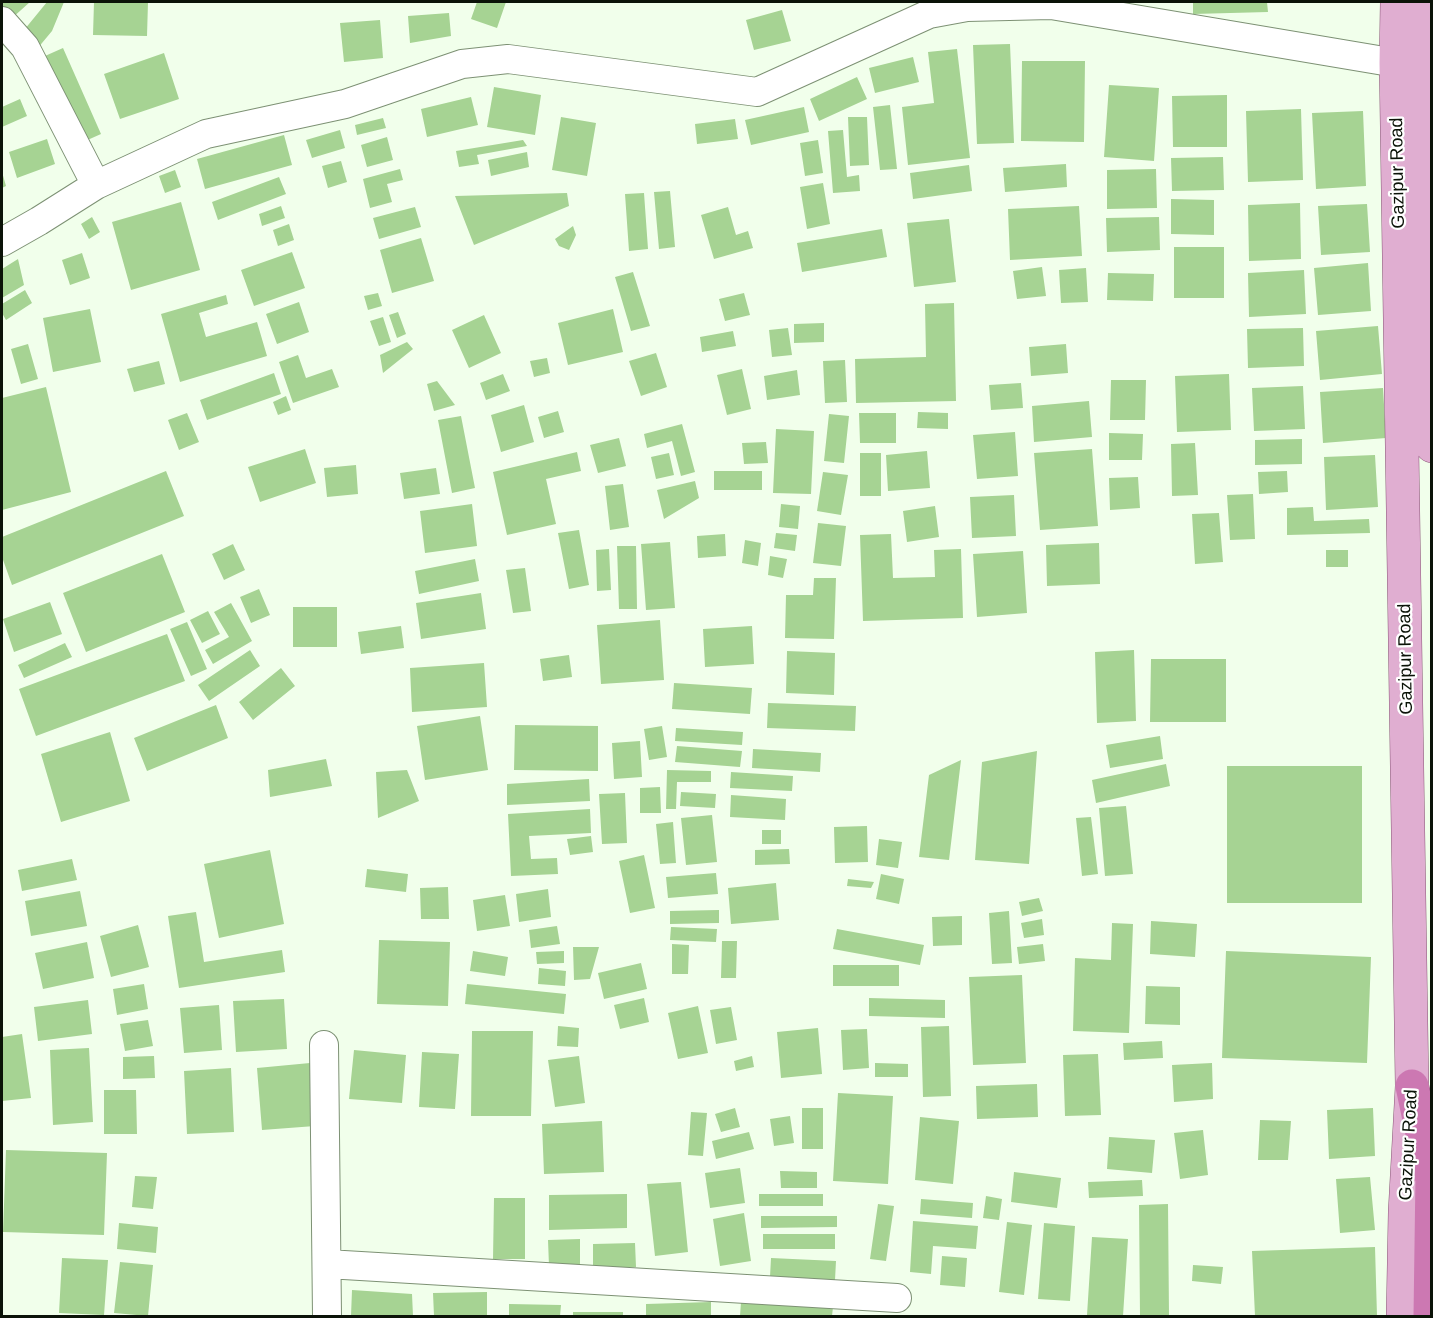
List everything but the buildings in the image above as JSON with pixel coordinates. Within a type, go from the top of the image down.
[{"type":"highway","points":[[1412,1086],[1431,1176],[1430,1317]]},
{"type":"main road","name":"Gazipur Road","points":[[1398,2],[1396,63],[1412,1086],[1405,1212],[1403,1317]]},
{"type":"main road","points":[[1426,2],[1425,303],[1431,446]]},
{"type":"street","points":[[2,242],[96,185],[206,134],[345,104],[462,64],[508,58],[757,92],[929,14],[968,7],[1050,4],[1396,63]]},
{"type":"street","points":[[2,21],[25,47],[96,185]]},
{"type":"street","points":[[324,1045],[327,1317]]},
{"type":"street","points":[[327,1264],[897,1298]]}]
